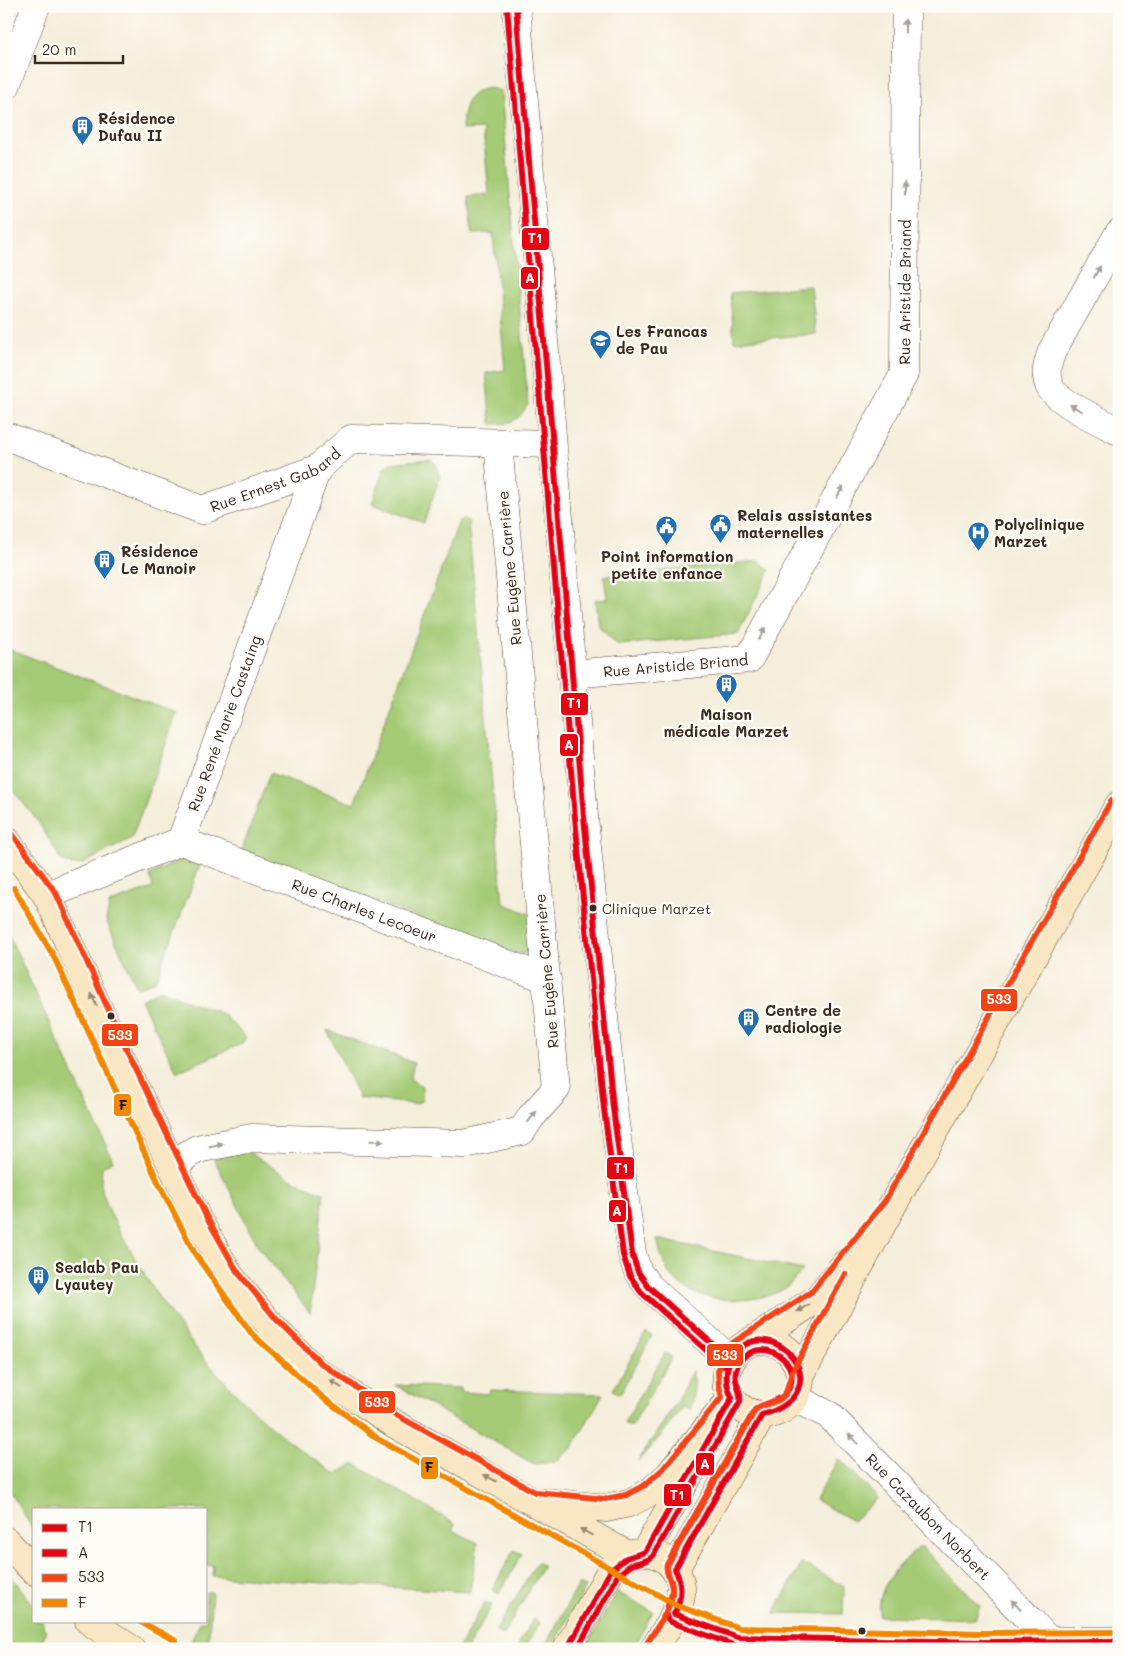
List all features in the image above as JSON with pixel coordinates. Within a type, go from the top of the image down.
[{"type":"main road","points":[[892,1206],[817,1300],[740,1352],[727,1370],[728,1390],[732,1398],[745,1410],[762,1415],[780,1410],[797,1387],[892,1206],[1118,809]]},
{"type":"main road","points":[[6,840],[48,897],[116,1048],[199,1222],[230,1276],[271,1326],[316,1371],[393,1423],[532,1502],[637,1554]]},
{"type":"main road","points":[[740,1352],[760,1340],[783,1346],[792,1354],[798,1365],[797,1387]]},
{"type":"main road","points":[[532,1502],[606,1508],[629,1503],[650,1492],[669,1475],[732,1398]]},
{"type":"main road","points":[[637,1554],[732,1398]]},
{"type":"main road","points":[[674,1569],[762,1415]]},
{"type":"main road","points":[[6,1541],[32,1569]]},
{"type":"main road","points":[[567,1649],[612,1570],[620,1560],[637,1554],[657,1555],[668,1561],[681,1584],[678,1608],[654,1649]]},
{"type":"main road","points":[[90,1622],[116,1646]]},
{"type":"street","points":[[6,86],[36,6]]},
{"type":"street","points":[[516,6],[571,674],[613,1108],[632,1254],[638,1272],[648,1286],[740,1352]]},
{"type":"street","name":"Rue Aristide Briand","points":[[571,674],[749,659],[904,374],[906,6]]},
{"type":"street","points":[[1119,233],[1052,351],[1047,365],[1046,376],[1049,387],[1056,396],[1119,431]]},
{"type":"street","name":"Rue Ernest Gabard","points":[[6,436],[202,510],[317,469],[352,438],[478,441],[498,444],[552,444]]},
{"type":"street","name":"Rue Eugène Carrière","points":[[174,1167],[197,1149],[252,1138],[464,1144],[522,1131],[531,1117],[556,1089],[498,444]]},
{"type":"street","name":"Rue René Marie Castaing","points":[[181,841],[317,469]]},
{"type":"street","points":[[48,897],[60,890],[181,841]]},
{"type":"street","name":"Rue Charles Lecoeur","points":[[181,841],[547,980]]},
{"type":"street","name":"Rue Cazaubon Norbert","points":[[797,1387],[829,1414],[1051,1645]]},
{"type":"street","points":[[1051,1645],[1119,1641]]},
{"type":"green space","points":[[490,88],[501,91],[528,404],[521,415],[513,421],[491,424],[486,373],[505,370],[493,233],[472,234],[468,197],[489,195],[483,129],[462,130],[463,115],[470,97],[475,93]]},
{"type":"green space","points":[[811,286],[816,334],[734,341],[730,293]]},
{"type":"green space","points":[[430,459],[436,464],[440,476],[424,523],[372,504],[384,468],[391,463]]},
{"type":"green space","points":[[462,519],[468,521],[503,903],[532,915],[531,949],[527,953],[517,954],[241,852],[270,773],[354,804],[459,521]]},
{"type":"green space","points":[[759,561],[770,570],[738,634],[618,645],[598,626],[595,600],[607,599],[604,576]]},
{"type":"green space","points":[[6,648],[177,713],[132,838],[83,864],[71,865],[61,860],[39,823],[6,781]]},
{"type":"green space","points":[[194,853],[202,860],[155,981],[137,988],[106,920],[110,903],[153,888],[150,875]]},
{"type":"green space","points":[[6,929],[113,1161],[102,1167],[101,1187],[108,1206],[145,1275],[175,1321],[227,1384],[283,1437],[336,1475],[354,1464],[455,1524],[452,1530],[478,1543],[470,1592],[212,1576],[213,1566],[208,1565],[208,1508],[32,1508],[32,1528],[6,1485]]},
{"type":"green space","points":[[159,990],[223,1014],[246,1038],[241,1044],[177,1072],[141,1000]]},
{"type":"green space","points":[[327,1030],[414,1063],[410,1079],[422,1086],[422,1101],[414,1104],[359,1098]]},
{"type":"green space","points":[[244,1149],[293,1179],[324,1193],[310,1313],[259,1248],[214,1159]]},
{"type":"green space","points":[[657,1239],[803,1270],[787,1287],[775,1293],[744,1300],[727,1300],[711,1297],[695,1293],[682,1286],[672,1277],[664,1264]]},
{"type":"green space","points":[[646,1332],[652,1336],[620,1394],[613,1390]]},
{"type":"green space","points":[[665,1353],[672,1357],[631,1427],[624,1423]]},
{"type":"green space","points":[[692,1371],[694,1386],[689,1410],[682,1407],[664,1432],[638,1461],[676,1403]]},
{"type":"green space","points":[[395,1385],[461,1388],[461,1392],[489,1394],[490,1390],[603,1394],[572,1448],[555,1462],[534,1464]]},
{"type":"green space","points":[[839,1458],[878,1498],[853,1521],[815,1500]]},
{"type":"green space","points":[[921,1546],[980,1606],[975,1619],[879,1616],[880,1598],[888,1581],[897,1568]]},
{"type":"green space","points":[[514,1550],[522,1554],[499,1594],[492,1590]]},
{"type":"green space","points":[[537,1562],[543,1566],[503,1635],[496,1631]]},
{"type":"green space","points":[[802,1563],[844,1587],[843,1614],[774,1613]]},
{"type":"green space","points":[[6,1569],[32,1603],[32,1622],[42,1622],[46,1630],[40,1649],[6,1649]]},
{"type":"green space","points":[[579,1584],[586,1587],[551,1649],[543,1649]]},
{"type":"green space","points":[[208,1592],[212,1592],[208,1648],[191,1641],[200,1622],[208,1622]]},
{"type":"green space","points":[[617,1592],[653,1612],[633,1649],[585,1649]]},
{"type":"green space","points":[[485,1602],[492,1605],[467,1649],[458,1649]]},
{"type":"green space","points":[[533,1619],[540,1623],[525,1649],[516,1649]]},
{"type":"transit line","name":"T1","points":[[516,6],[584,817],[613,1108],[632,1254],[638,1272],[648,1286],[730,1360]]},
{"type":"transit line","name":"A","points":[[507,7],[575,818],[604,1109],[623,1255],[630,1276],[641,1292],[724,1366]]},
{"type":"transit line","name":"533","points":[[13,835],[56,893],[124,1044],[207,1218],[237,1271],[277,1320],[322,1364],[398,1416],[535,1492],[605,1499],[626,1495],[645,1485],[663,1469],[722,1397],[718,1371],[731,1344],[811,1292],[885,1201],[1111,801]]},
{"type":"transit line","name":"F","points":[[14,888],[54,957],[159,1184],[195,1254],[252,1334],[321,1396],[378,1439],[678,1606],[739,1628],[983,1633],[1119,1632]]},
{"type":"transit line","name":"533","points":[[646,1645],[670,1603],[672,1587],[667,1565],[755,1410],[779,1400],[786,1393],[792,1372],[845,1274]]},
{"type":"transit line","name":"T1","points":[[567,1649],[611,1570],[626,1558],[645,1552],[732,1398],[727,1378],[729,1362],[732,1357],[747,1344],[764,1341],[780,1346],[793,1358],[800,1372],[798,1388],[787,1403],[762,1415],[675,1569],[678,1575],[680,1592],[679,1603],[674,1614],[737,1637],[983,1642],[1119,1641]]},
{"type":"transit line","name":"A","points":[[577,1649],[618,1575],[631,1565],[648,1560],[653,1556],[740,1402],[740,1393],[735,1375],[738,1365],[746,1355],[757,1350],[768,1351],[778,1355],[786,1362],[791,1371],[791,1382],[782,1397],[755,1410],[667,1565],[672,1593],[666,1617],[671,1622],[736,1646],[885,1649]]},
{"type":"transit line","name":"F","points":[[141,1622],[176,1641]]},
{"type":"place","name":"Résidence Dufau II","points":[[82,146]]},
{"type":"place","name":"Les Francas de Pau","points":[[600,359]]},
{"type":"place","name":"Relais assistantes maternelles","points":[[721,543]]},
{"type":"place","name":"Point information petite enfance","points":[[667,546]]},
{"type":"place","name":"Polyclinique Marzet","points":[[978,552]]},
{"type":"place","name":"Résidence Le Manoir","points":[[105,579]]},
{"type":"place","name":"Maison médicale Marzet","points":[[726,704]]},
{"type":"place","name":"Clinique Marzet","points":[[593,908]]},
{"type":"place","name":"Centre de radiologie","points":[[749,1038]]},
{"type":"place","name":"Sealab Pau Lyautey","points":[[39,1295]]}]
